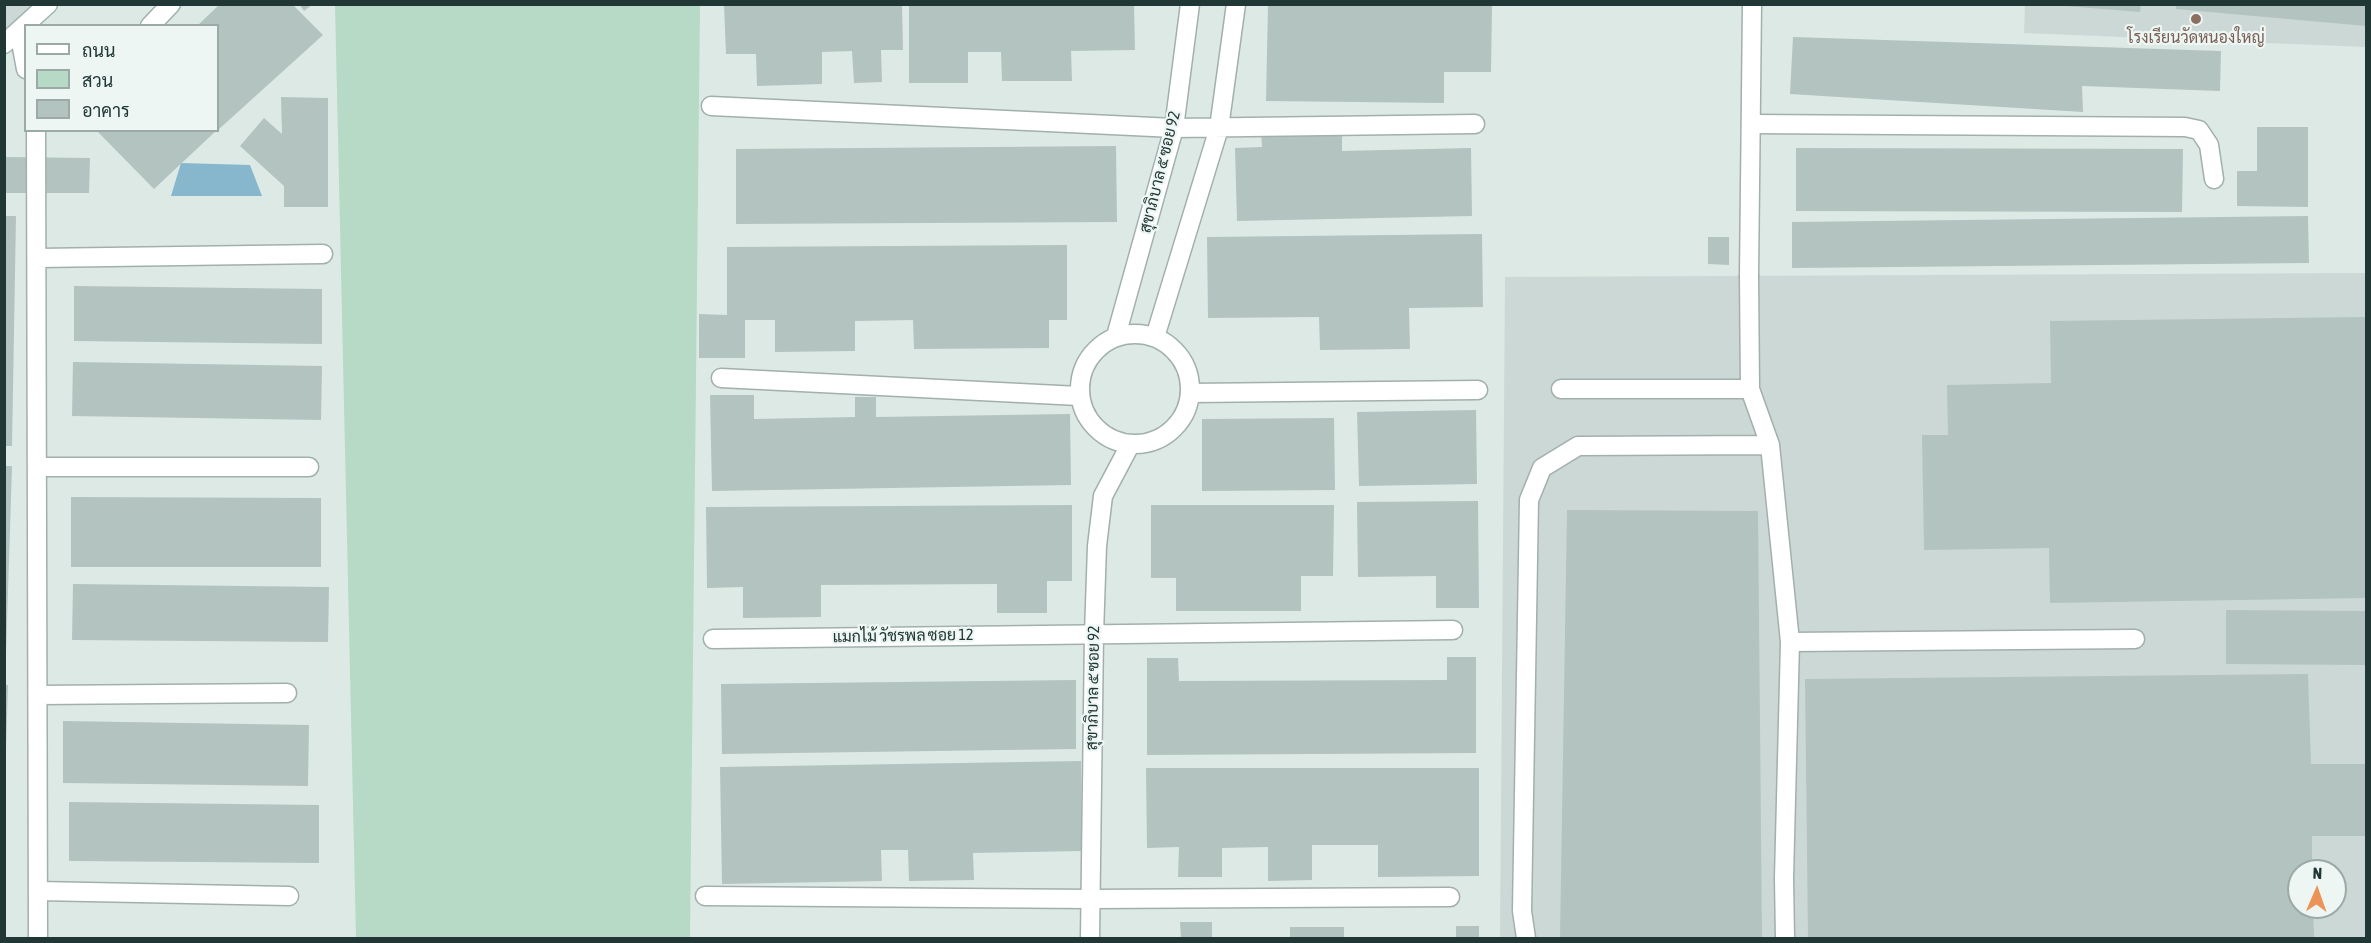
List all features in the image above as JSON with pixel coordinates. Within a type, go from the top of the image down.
[{"type":"street","points":[[27,24],[48,4]]},
{"type":"street","points":[[152,24],[171,4]]},
{"type":"street","name":"สุขาภิบาล ๕ ซอย 92","points":[[1116,336],[1174,128],[1190,4]]},
{"type":"street","points":[[1155,337],[1219,128],[1236,4]]},
{"type":"street","points":[[1752,4],[1750,389],[1770,445],[1790,642],[1784,878],[1785,939]]},
{"type":"street","points":[[4,44],[24,26]]},
{"type":"street","points":[[19,31],[24,58]]},
{"type":"street","points":[[711,106],[1174,128],[1475,124]]},
{"type":"street","points":[[1751,124],[2185,127],[2199,130],[2209,145],[2214,179]]},
{"type":"street","points":[[38,939],[40,133]]},
{"type":"street","points":[[38,258],[323,254]]},
{"type":"street","points":[[1136,333],[1155,337],[1174,350],[1187,369],[1191,393],[1185,414],[1171,431],[1152,442],[1130,445],[1106,437],[1087,420],[1079,396],[1082,371],[1095,349],[1116,336],[1136,333]]},
{"type":"street","points":[[722,378],[1079,396]]},
{"type":"street","points":[[1561,389],[1750,389]]},
{"type":"street","points":[[1191,393],[1478,390]]},
{"type":"street","name":"สุขาภิบาล ๕ ซอย 92","points":[[1090,939],[1097,546],[1103,496],[1130,445]]},
{"type":"street","points":[[1526,939],[1522,911],[1529,500],[1542,468],[1578,446],[1770,445]]},
{"type":"street","points":[[38,467],[309,466]]},
{"type":"street","name":"แมกไม้ วัชรพล ซอย 12","points":[[713,639],[1453,630]]},
{"type":"street","points":[[1790,642],[2135,639]]},
{"type":"street","points":[[38,695],[288,693]]},
{"type":"street","points":[[38,891],[289,896]]},
{"type":"street","points":[[705,896],[1091,899],[1450,897]]},
{"type":"shaded area","points":[[5,5],[45,5],[24,24],[5,44]]},
{"type":"shaded area","name":"โรงเรียนวัดหนองใหญ่","points":[[2025,5],[2366,5],[2366,47],[2024,33]]},
{"type":"shaded area","points":[[2366,273],[2366,938],[1500,938],[1505,277]]},
{"type":"green space","points":[[335,5],[700,5],[690,938],[356,938]]},
{"type":"water","points":[[181,163],[250,165],[262,196],[171,196]]},
{"type":"building","points":[[220,4],[292,4],[323,35],[219,129],[219,24],[199,24]]},
{"type":"building","points":[[299,4],[313,4],[304,11]]},
{"type":"building","points":[[724,4],[902,4],[903,50],[881,50],[882,82],[854,83],[852,51],[822,52],[822,84],[757,86],[756,54],[726,54]]},
{"type":"building","points":[[909,4],[1134,4],[1135,50],[1071,51],[1072,81],[1002,81],[1001,52],[968,52],[968,83],[909,83]]},
{"type":"building","points":[[1268,4],[1492,4],[1491,72],[1444,72],[1444,103],[1266,101]]},
{"type":"building","points":[[2066,4],[2141,4],[2140,12],[2066,6]]},
{"type":"building","points":[[2176,4],[2366,4],[2366,26],[2176,9]]},
{"type":"building","points":[[1793,37],[2221,51],[2220,91],[2082,86],[2083,112],[1790,94]]},
{"type":"building","points":[[281,97],[328,98],[328,207],[284,207],[284,186],[240,146],[264,118],[282,134]]},
{"type":"building","points":[[2257,127],[2308,127],[2308,207],[2237,206],[2237,171],[2257,171]]},
{"type":"building","points":[[1342,128],[1342,151],[1471,148],[1472,216],[1237,221],[1235,148],[1262,147],[1261,129]]},
{"type":"building","points":[[98,132],[215,132],[154,189]]},
{"type":"building","points":[[1116,146],[1117,222],[736,224],[736,149]]},
{"type":"building","points":[[1796,148],[2183,149],[2182,212],[1796,211]]},
{"type":"building","points":[[4,157],[90,158],[89,193],[4,193]]},
{"type":"building","points":[[4,216],[16,216],[12,446],[4,446]]},
{"type":"building","points":[[2308,216],[2309,263],[1792,268],[1792,222]]},
{"type":"building","points":[[1482,234],[1483,307],[1409,308],[1410,349],[1320,350],[1319,317],[1208,318],[1207,237]]},
{"type":"building","points":[[1708,237],[1729,237],[1729,265],[1708,264]]},
{"type":"building","points":[[1067,245],[1067,320],[1049,320],[1049,348],[914,349],[913,320],[855,321],[855,351],[775,352],[775,320],[745,320],[745,358],[699,358],[699,314],[727,315],[727,247]]},
{"type":"building","points":[[74,286],[322,289],[322,344],[74,341]]},
{"type":"building","points":[[2366,317],[2366,598],[2050,603],[2049,548],[1924,550],[1922,435],[1948,435],[1947,385],[2051,383],[2050,321]]},
{"type":"building","points":[[73,362],[322,366],[321,420],[72,416]]},
{"type":"building","points":[[710,395],[754,395],[754,419],[855,417],[855,397],[876,397],[876,417],[1070,414],[1071,485],[712,491]]},
{"type":"building","points":[[1476,410],[1477,484],[1359,486],[1357,412]]},
{"type":"building","points":[[1334,418],[1335,490],[1202,491],[1202,419]]},
{"type":"building","points":[[4,466],[12,466],[6,654],[4,654]]},
{"type":"building","points":[[71,497],[321,498],[321,567],[71,567]]},
{"type":"building","points":[[1478,501],[1479,608],[1436,608],[1436,576],[1358,577],[1357,502]]},
{"type":"building","points":[[1072,505],[1072,581],[1047,581],[1047,613],[997,613],[997,584],[821,585],[821,617],[743,618],[743,587],[707,588],[706,507]]},
{"type":"building","points":[[1151,505],[1334,505],[1333,576],[1301,576],[1301,611],[1176,611],[1176,578],[1151,578]]},
{"type":"building","points":[[1567,510],[1758,511],[1762,938],[1560,938]]},
{"type":"building","points":[[73,584],[329,587],[328,642],[72,640]]},
{"type":"building","points":[[2226,610],[2366,611],[2366,665],[2226,664]]},
{"type":"building","points":[[1447,657],[1476,657],[1476,753],[1147,755],[1147,658],[1178,658],[1179,681],[1447,680]]},
{"type":"building","points":[[2308,674],[2311,764],[2366,764],[2366,836],[2312,836],[2312,859],[2287,859],[2287,919],[2313,919],[2314,938],[1808,938],[1805,679]]},
{"type":"building","points":[[1076,680],[1076,749],[722,754],[721,684]]},
{"type":"building","points":[[4,685],[8,685],[6,749],[4,749]]},
{"type":"building","points":[[63,721],[309,725],[308,786],[63,783]]},
{"type":"building","points":[[1081,761],[1082,851],[973,853],[974,880],[909,881],[908,850],[881,850],[882,881],[722,884],[720,767]]},
{"type":"building","points":[[1146,768],[1479,768],[1479,876],[1378,877],[1378,845],[1312,845],[1312,880],[1268,881],[1268,847],[1222,848],[1222,877],[1178,877],[1179,847],[1147,848]]},
{"type":"building","points":[[69,802],[319,805],[319,863],[69,861]]},
{"type":"building","points":[[1180,922],[1212,922],[1212,938],[1181,938]]},
{"type":"building","points":[[1456,926],[1479,926],[1479,938],[1456,938]]},
{"type":"building","points":[[1290,927],[1344,927],[1344,938],[1290,938]]},
{"type":"place","name":"โรงเรียนวัดหนองใหญ่","points":[[2196,19]]}]
